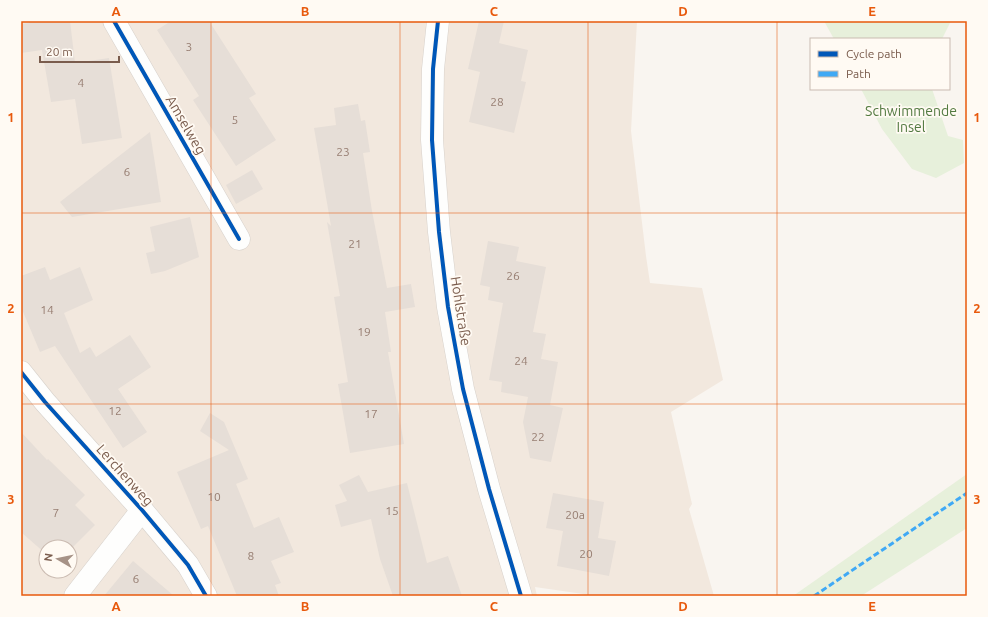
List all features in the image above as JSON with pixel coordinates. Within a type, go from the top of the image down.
[{"type":"street","name":"Amselweg","points":[[114,21],[239,239]]},
{"type":"street","name":"Hohlstraße","points":[[438,21],[433,69],[432,140],[439,232],[448,307],[463,389],[489,489],[521,596]]},
{"type":"street","name":"Lerchenweg","points":[[21,372],[45,402],[142,510],[188,565],[206,596]]},
{"type":"street","points":[[75,596],[142,510]]},
{"type":"shaded area","points":[[21,21],[637,21],[631,131],[650,283],[702,288],[723,380],[671,412],[692,504],[689,509],[714,596],[597,596],[535,587],[537,596],[21,596]]},
{"type":"green space","points":[[824,21],[951,21],[942,38],[833,38]]},
{"type":"green space","name":"Schwimmende Insel","points":[[862,90],[932,90],[948,136],[963,140],[964,163],[936,178],[912,169],[882,129]]},
{"type":"green space","points":[[967,474],[967,528],[861,596],[793,596]]},
{"type":"building","points":[[29,21],[70,21],[75,63],[109,58],[122,138],[82,144],[75,99],[51,102],[42,50],[21,53],[21,24],[29,23]]},
{"type":"building","points":[[171,21],[209,21],[256,94],[249,98],[276,140],[236,166],[193,100],[199,96],[157,30]]},
{"type":"building","points":[[479,21],[504,21],[499,43],[528,50],[521,81],[526,82],[514,133],[469,122],[480,72],[468,69]]},
{"type":"building","points":[[358,104],[361,121],[365,120],[370,152],[363,153],[372,211],[387,288],[411,284],[415,307],[385,312],[391,352],[388,352],[404,444],[350,453],[338,384],[348,382],[334,297],[340,296],[327,222],[331,226],[314,128],[336,125],[334,108]]},
{"type":"building","points":[[150,132],[161,202],[72,217],[60,202]]},
{"type":"building","points":[[252,170],[263,189],[236,204],[226,185]]},
{"type":"building","points":[[190,217],[199,257],[165,271],[151,274],[146,253],[155,251],[150,227]]},
{"type":"building","points":[[488,241],[519,247],[516,261],[546,267],[533,332],[546,334],[541,359],[558,362],[550,405],[563,408],[551,462],[530,458],[523,422],[528,397],[501,392],[502,382],[489,380],[503,303],[488,300],[490,287],[480,285]]},
{"type":"building","points":[[45,267],[50,280],[80,267],[93,300],[64,313],[80,353],[90,347],[96,357],[130,335],[151,367],[118,389],[147,432],[123,448],[55,346],[40,352],[21,307],[21,276]]},
{"type":"building","points":[[210,413],[224,422],[248,479],[236,484],[254,528],[279,517],[294,552],[271,561],[281,583],[275,585],[279,596],[237,596],[208,526],[201,529],[177,472],[229,450],[200,431]]},
{"type":"building","points":[[21,432],[47,460],[48,459],[85,495],[75,505],[95,525],[78,542],[78,539],[38,539],[38,547],[21,532]]},
{"type":"building","points":[[359,475],[368,492],[407,483],[427,563],[448,556],[462,596],[393,596],[380,559],[371,519],[341,527],[335,505],[347,501],[339,485]]},
{"type":"building","points":[[553,493],[604,502],[598,538],[616,541],[609,576],[557,566],[563,531],[546,528]]},
{"type":"building","points":[[133,561],[174,596],[104,596]]},
{"type":"marked path","points":[[814,596],[967,493]]},
{"type":"cycle path","points":[[114,21],[239,239]]},
{"type":"cycle path","points":[[438,21],[433,69],[432,140],[439,232],[448,307],[463,389],[489,489],[521,596]]},
{"type":"cycle path","points":[[21,372],[45,402],[142,510],[188,565],[206,596]]}]
